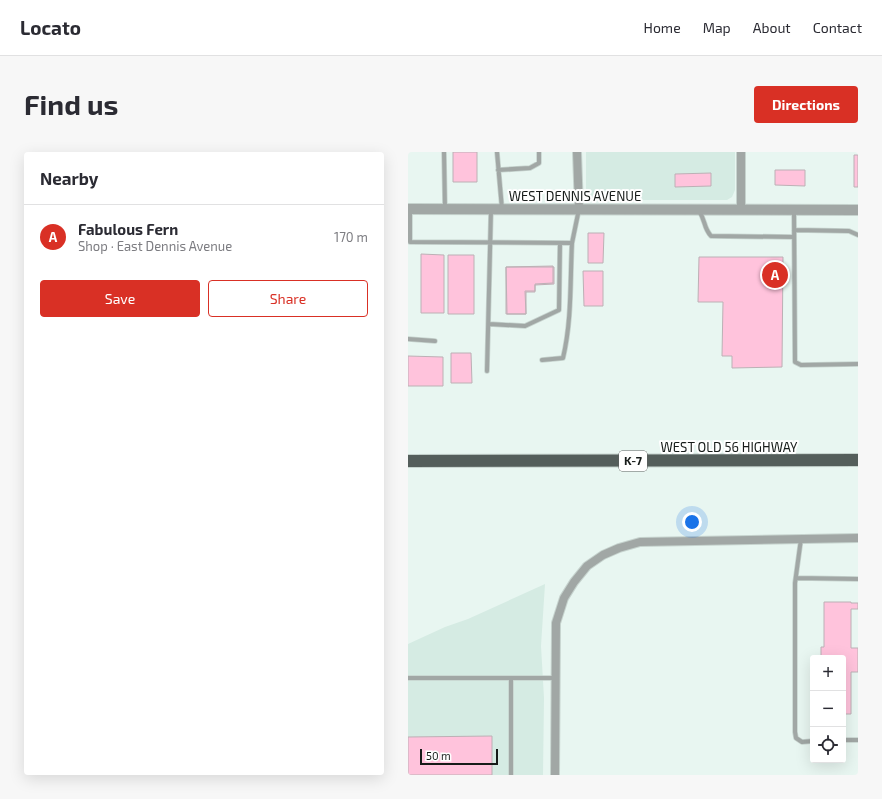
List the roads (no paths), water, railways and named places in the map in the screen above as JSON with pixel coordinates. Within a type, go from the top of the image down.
[{"type":"highway","name":"WEST OLD 56 HIGHWAY","points":[[408,461],[858,460]]},
{"type":"street","points":[[577,152],[579,209]]},
{"type":"street","points":[[741,152],[741,209]]},
{"type":"street","name":"WEST DENNIS AVENUE","points":[[409,209],[858,210]]},
{"type":"street","points":[[555,775],[556,623],[564,598],[574,582],[587,566],[603,555],[619,548],[640,542],[858,538]]},
{"type":"lane","points":[[444,152],[444,209]]},
{"type":"lane","points":[[497,152],[502,209]]},
{"type":"lane","points":[[498,170],[530,168],[539,163],[539,152]]},
{"type":"lane","points":[[409,209],[409,243],[572,243]]},
{"type":"lane","points":[[487,371],[491,209]]},
{"type":"lane","points":[[542,360],[563,358],[566,347],[569,325],[572,243],[579,209]]},
{"type":"lane","points":[[697,210],[703,217],[706,231],[711,236],[794,237]]},
{"type":"lane","points":[[794,210],[795,362],[801,365],[858,364]]},
{"type":"lane","points":[[794,230],[849,231],[858,235]]},
{"type":"lane","points":[[489,324],[525,326],[559,310],[560,243]]},
{"type":"lane","points":[[408,339],[435,341]]},
{"type":"lane","points":[[801,539],[796,578],[795,732],[796,738],[802,742],[810,741]]},
{"type":"lane","points":[[796,578],[858,580]]},
{"type":"lane","points":[[408,678],[555,678]]},
{"type":"lane","points":[[511,678],[511,775]]},
{"type":"lane","points":[[846,740],[858,740]]},
{"type":"place","name":"Fabulous Fern","points":[[775,275]]}]
